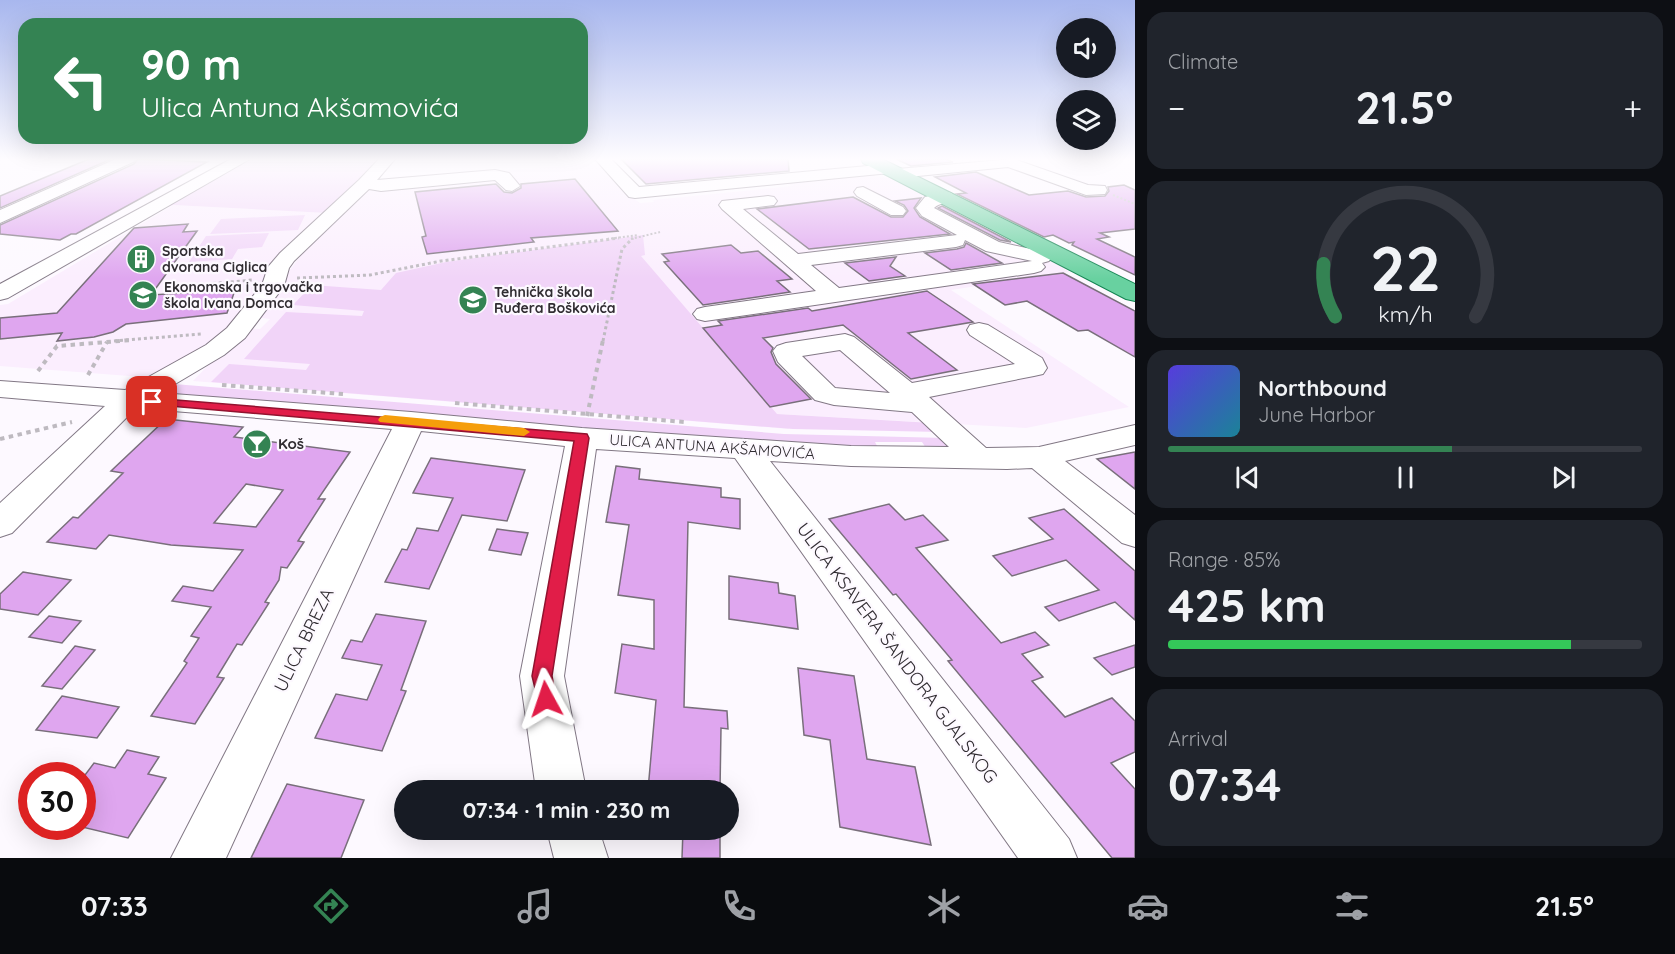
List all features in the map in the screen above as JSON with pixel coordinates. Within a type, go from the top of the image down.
[{"type":"main road","points":[[1063,257],[1135,294]]},
{"type":"street","points":[[0,217],[40,199]]},
{"type":"street","points":[[0,293],[170,199]]},
{"type":"street","points":[[0,524],[128,400],[215,350],[237,332],[261,305],[279,267],[287,257],[349,199]]},
{"type":"street","points":[[772,199],[728,205],[835,296]]},
{"type":"street","points":[[882,199],[897,211]]},
{"type":"street","points":[[938,199],[932,201],[925,208],[933,216],[982,242],[1024,255],[1063,257]]},
{"type":"street","points":[[794,261],[956,241]]},
{"type":"street","points":[[705,314],[1034,267]]},
{"type":"street","points":[[978,458],[913,398],[1034,368],[1033,364],[979,330]]},
{"type":"street","name":"ULICA ANTUNA AKŠAMOVIĆA","points":[[0,389],[411,422],[585,426],[744,449],[851,456],[1039,457],[1135,435]]},
{"type":"street","name":"ULICA BREZA","points":[[198,858],[411,422]]},
{"type":"street","points":[[559,780],[542,676],[585,426]]},
{"type":"street","name":"ULICA KSAVERA ŠANDORA GJALSKOG","points":[[744,449],[1050,858]]},
{"type":"street","points":[[1039,457],[1135,534]]},
{"type":"street","points":[[576,840],[581,858]]},
{"type":"path","points":[[171,287],[370,275],[447,260],[660,232]]},
{"type":"path","points":[[585,426],[621,249],[630,239],[638,235]]},
{"type":"path","points":[[38,371],[57,346],[237,332]]},
{"type":"path","points":[[88,375],[107,342]]},
{"type":"path","points":[[28,370],[48,372]]},
{"type":"path","points":[[78,374],[98,376]]},
{"type":"path","points":[[218,384],[344,394]]},
{"type":"path","points":[[446,402],[585,426],[689,422]]},
{"type":"path","points":[[0,440],[77,421],[106,423]]},
{"type":"shaded area","points":[[175,199],[341,199],[327,213],[173,205],[161,207]]},
{"type":"shaded area","points":[[353,199],[634,199],[640,203],[663,199],[939,199],[1055,262],[1069,272],[951,290],[1129,407],[1026,428],[777,414],[789,429],[193,381],[244,328],[260,329],[270,319],[254,317],[312,241]]},
{"type":"shaded area","name":"Ekonomska i trgovačka škola Ivana Domca","points":[[173,205],[327,213],[238,326],[155,378],[0,366],[0,305],[8,304]]},
{"type":"shaded area","points":[[305,215],[298,230],[210,234],[221,219]]},
{"type":"shaded area","points":[[269,233],[262,247],[238,249],[232,259],[189,262],[206,236]]},
{"type":"shaded area","name":"Tehnička škola Ruđera Boškovića","points":[[643,235],[645,255],[641,256],[777,414],[933,423],[941,432],[793,429],[211,382],[229,364],[306,370],[310,364],[244,359],[286,312],[362,316],[364,311],[293,305],[312,285],[381,290],[396,273],[446,262]]},
{"type":"shaded area","points":[[162,383],[784,434],[946,438],[951,451],[928,451],[922,442],[875,442],[877,446],[823,448],[165,395],[161,392]]},
{"type":"building","points":[[0,199],[20,199],[0,208]]},
{"type":"building","points":[[57,199],[140,199],[76,234],[60,240],[0,234],[0,225]]},
{"type":"building","points":[[417,199],[592,199],[618,231],[531,238],[534,242],[427,254],[422,237],[426,236]]},
{"type":"building","points":[[837,199],[857,199],[891,217],[903,217],[908,211],[904,205],[895,201],[920,199],[914,208],[920,217],[950,234],[809,249],[757,209]]},
{"type":"building","points":[[967,199],[1135,199],[1135,229],[1100,233],[1109,237],[1097,239],[1135,257],[1135,275],[1072,245],[1074,242],[1069,243],[1053,235],[1044,237]]},
{"type":"building","points":[[942,206],[1011,242],[1000,240],[938,208]]},
{"type":"building","points":[[188,224],[183,232],[197,231],[151,295],[235,290],[227,313],[126,324],[113,332],[94,337],[57,341],[62,333],[0,339],[0,318],[57,313],[134,228]]},
{"type":"building","points":[[966,243],[1002,263],[951,270],[925,253],[957,249],[964,247]]},
{"type":"building","points":[[731,245],[741,253],[758,251],[792,279],[777,281],[790,292],[703,305],[664,262],[669,261],[662,254]]},
{"type":"building","points":[[896,257],[890,266],[905,276],[869,281],[845,263]]},
{"type":"building","points":[[1063,273],[1135,311],[1135,357],[1088,330],[1078,331],[1027,301],[1005,305],[973,284]]},
{"type":"building","points":[[927,291],[973,322],[908,333],[957,370],[911,379],[843,325],[763,338],[773,348],[771,352],[776,364],[811,399],[770,407],[703,328],[722,325],[718,321],[808,308],[812,311]]},
{"type":"building","points":[[166,419],[243,427],[234,437],[350,452],[318,499],[325,499],[298,541],[304,542],[287,568],[281,567],[279,580],[265,602],[269,603],[242,645],[237,644],[217,677],[224,678],[195,724],[151,716],[187,663],[184,661],[199,638],[191,636],[211,607],[172,601],[183,586],[213,591],[243,550],[171,545],[109,535],[96,549],[47,542],[73,517],[78,518],[123,473],[111,471]],"holes":[[[246,484],[283,490],[256,527],[214,523]]]},
{"type":"building","points":[[1135,452],[1135,489],[1097,459]]},
{"type":"building","points":[[431,458],[525,470],[507,521],[462,515],[429,589],[385,582],[402,549],[407,550],[417,528],[438,531],[453,498],[413,493]]},
{"type":"building","points":[[616,466],[640,469],[639,479],[721,488],[721,497],[740,499],[740,529],[688,522],[684,707],[727,711],[728,729],[721,728],[720,780],[649,780],[656,700],[615,693],[622,644],[654,649],[654,600],[618,595],[629,525],[606,522]]},
{"type":"building","points":[[889,504],[905,520],[923,515],[948,540],[916,548],[1001,643],[1035,632],[1049,645],[1022,654],[1043,677],[1032,681],[1065,717],[1112,698],[1135,721],[1135,752],[1111,763],[1135,789],[1135,858],[1112,858],[948,661],[952,660],[829,519]]},
{"type":"building","points":[[1064,509],[1135,571],[1135,620],[1115,602],[1059,621],[1045,607],[1099,590],[1066,560],[1012,576],[993,556],[1053,539],[1029,518]]},
{"type":"building","points":[[497,529],[528,533],[521,555],[489,550]]},
{"type":"building","points":[[23,572],[71,580],[38,615],[0,609],[0,594]]},
{"type":"building","points":[[729,576],[778,583],[779,593],[795,596],[798,629],[729,619]]},
{"type":"building","points":[[376,614],[426,621],[401,690],[406,691],[382,751],[315,738],[336,694],[367,700],[382,665],[342,658],[351,640],[362,642]]},
{"type":"building","points":[[49,616],[81,621],[62,643],[29,637]]},
{"type":"building","points":[[1135,645],[1135,667],[1112,675],[1094,658]]},
{"type":"building","points":[[75,646],[95,650],[62,689],[42,686]]},
{"type":"building","points":[[798,668],[854,676],[867,759],[915,767],[931,845],[840,827],[830,740],[804,735]]},
{"type":"building","points":[[62,696],[119,707],[97,738],[36,730]]},
{"type":"building","points":[[127,750],[159,757],[148,774],[166,778],[128,838],[96,830],[96,763],[115,768]]},
{"type":"building","points":[[287,784],[364,800],[341,858],[251,858]]},
{"type":"building","points":[[683,840],[720,840],[720,858],[682,858]]},
{"type":"slow traffic","points":[[385,420],[524,432]]},
{"type":"place","name":"Sportska dvorana Ciglica","points":[[141,259]]},
{"type":"place","name":"Ekonomska i trgovačka škola Ivana Domca","points":[[143,295]]},
{"type":"place","name":"Tehnička škola Ruđera Boškovića","points":[[473,300]]},
{"type":"place","name":"Koš","points":[[257,444]]},
{"type":"route","points":[[152,402],[582,438],[542,676],[546,699]]}]
